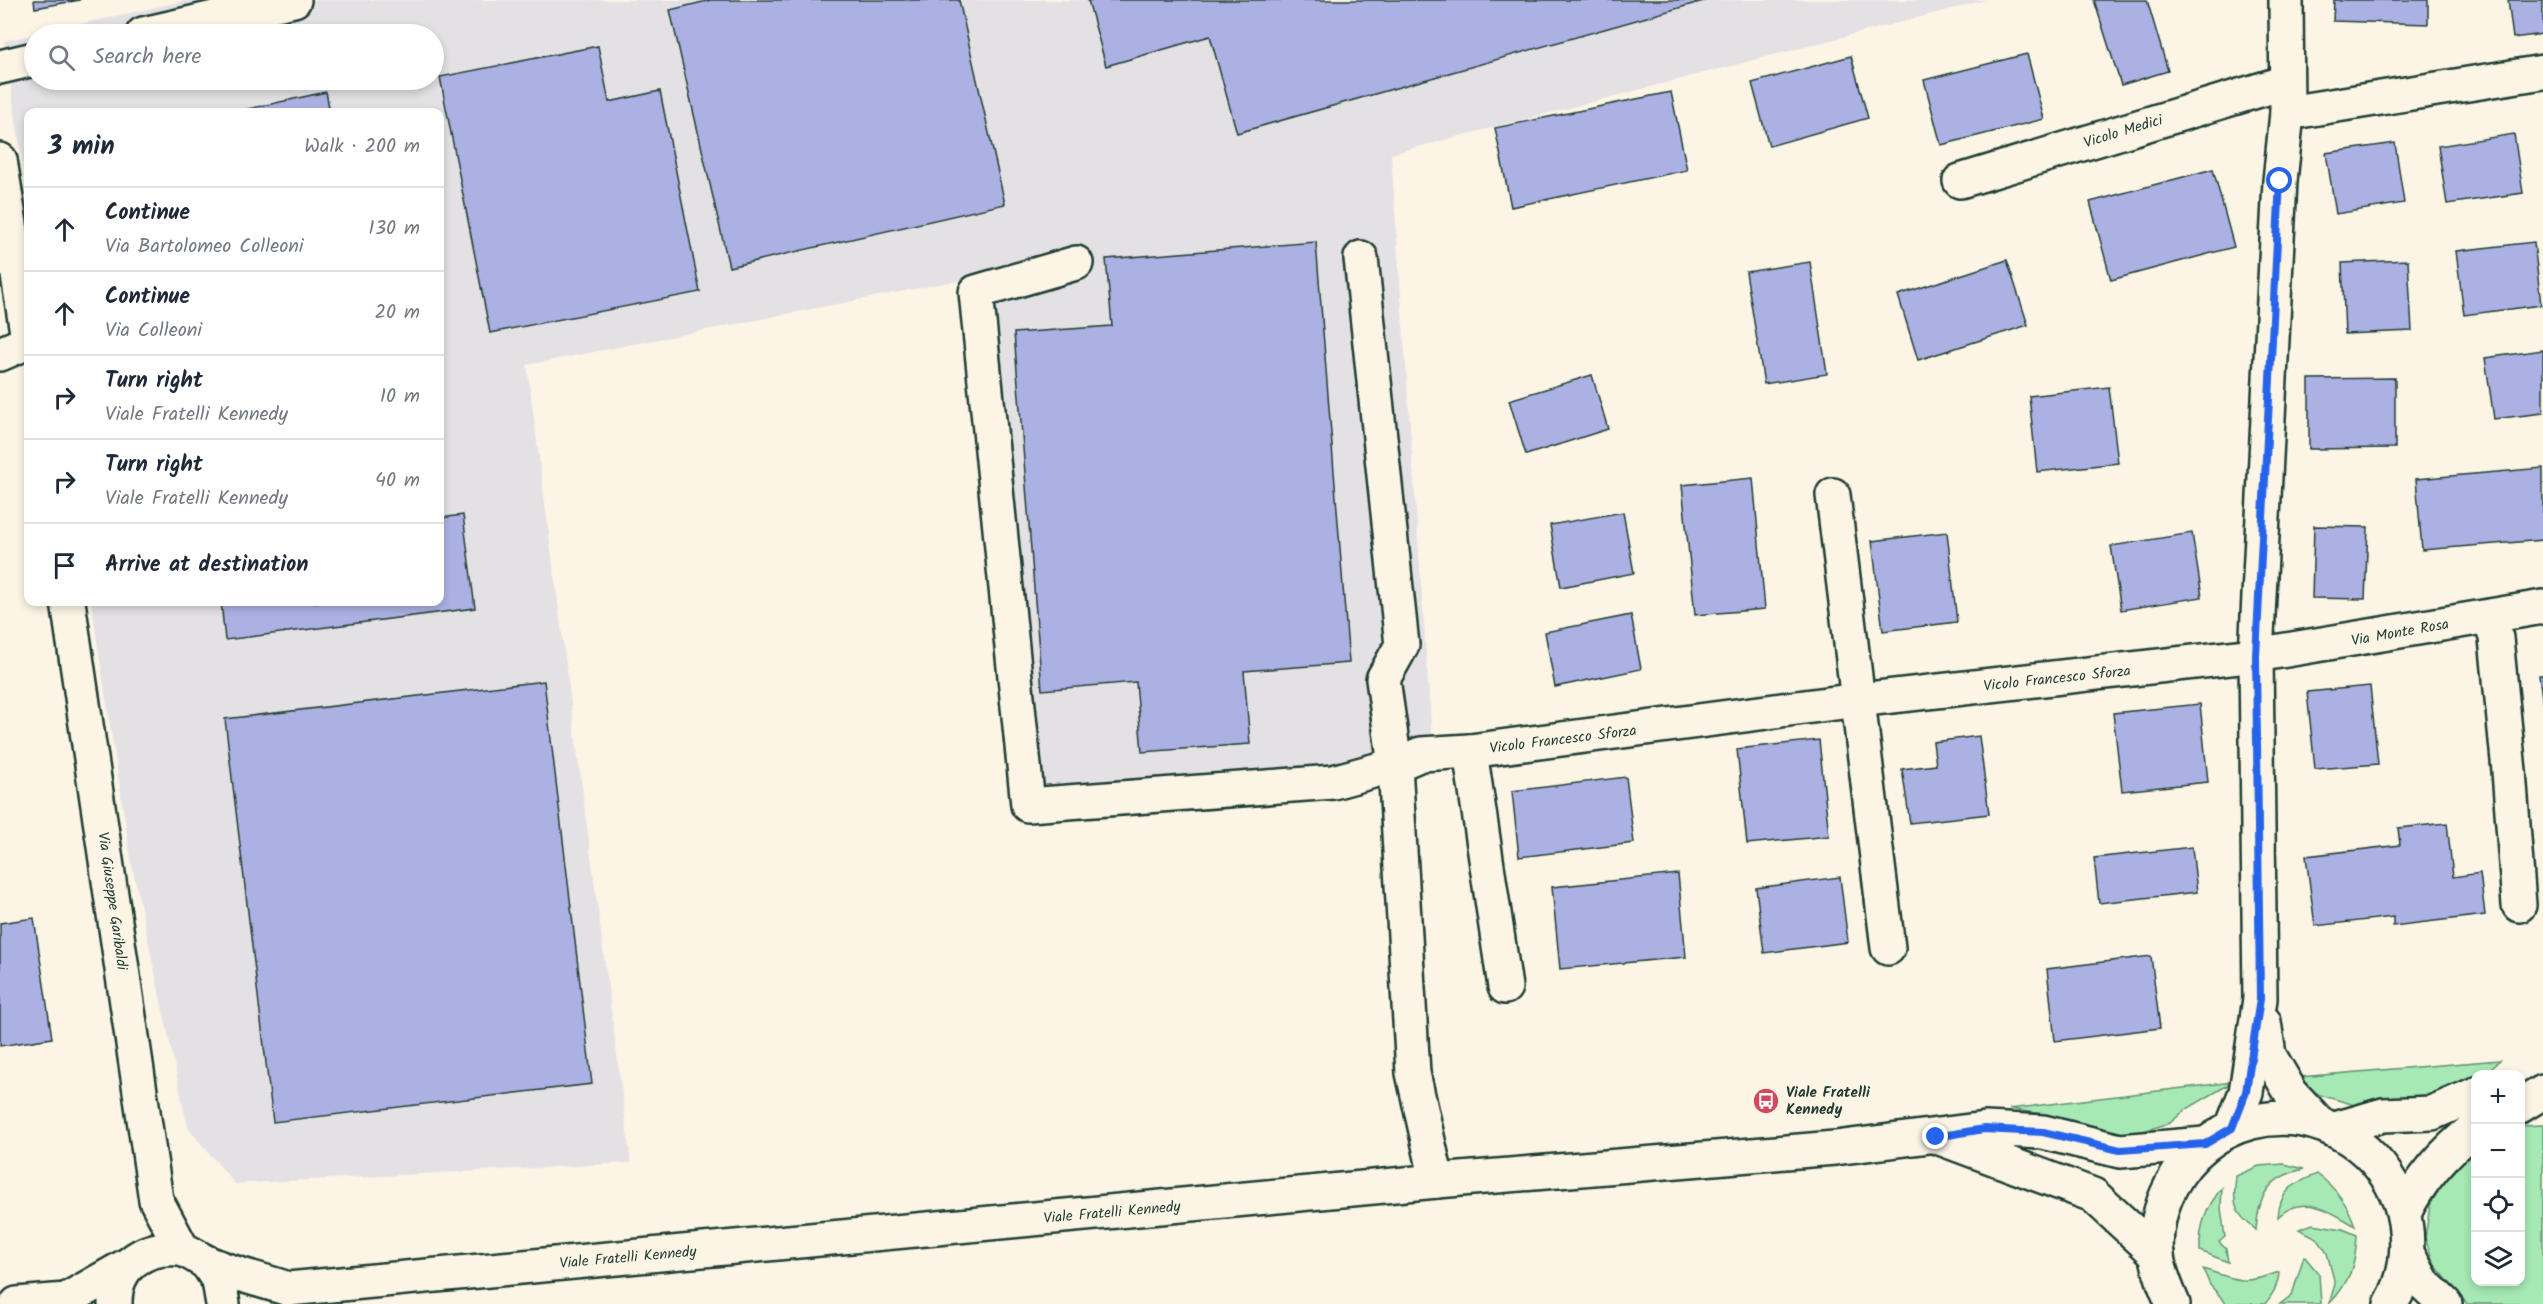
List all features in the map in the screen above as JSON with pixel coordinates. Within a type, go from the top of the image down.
[{"type":"street","points":[[187,24],[294,0]]},
{"type":"street","points":[[2286,0],[2286,98],[2256,656],[2260,999],[2269,1055],[2291,1093],[2327,1126]]},
{"type":"street","points":[[0,67],[24,61]]},
{"type":"street","name":"Vicolo Medici","points":[[1960,181],[2286,98],[2543,72]]},
{"type":"street","points":[[0,160],[24,315]]},
{"type":"street","points":[[1361,258],[1402,645],[1383,679],[1395,765],[1413,1073],[1437,1181]]},
{"type":"street","points":[[1076,262],[976,292],[1028,805],[1334,782],[1395,765],[1421,754],[1470,751]]},
{"type":"street","points":[[0,354],[24,343]]},
{"type":"street","points":[[1833,495],[1888,948]]},
{"type":"street","name":"Via Giuseppe Garibaldi","points":[[69,606],[156,1200],[195,1256]]},
{"type":"street","name":"Via Monte Rosa","points":[[2256,656],[2543,608]]},
{"type":"street","points":[[2490,616],[2496,639],[2506,738],[2519,905]]},
{"type":"street","name":"Vicolo Francesco Sforza","points":[[1505,987],[1470,751],[1858,700],[2256,656]]},
{"type":"street","points":[[2173,1304],[2162,1280],[2157,1254],[2158,1220],[2163,1201],[2180,1170],[2219,1136],[2246,1092],[2260,999]]},
{"type":"street","points":[[2525,1086],[2543,1088]]},
{"type":"street","points":[[2525,1103],[2543,1092]]},
{"type":"street","name":"Viale Fratelli Kennedy","points":[[2327,1126],[2383,1115],[2432,1113],[2471,1096]]},
{"type":"street","name":"Viale Fratelli Kennedy","points":[[16,1304],[69,1302],[136,1258],[154,1249],[195,1256],[276,1296],[1437,1181],[1835,1148],[1936,1137],[1984,1129],[2043,1132],[2120,1150],[2219,1136],[2274,1117],[2297,1118],[2327,1126],[2365,1149],[2381,1167],[2396,1191],[2404,1213],[2407,1253],[2402,1281],[2391,1304]]},
{"type":"street","points":[[2404,1213],[2416,1189],[2447,1149],[2471,1130]]},
{"type":"street","name":"Viale Fratelli Kennedy","points":[[1936,1137],[2093,1195],[2157,1254]]},
{"type":"street","name":"Via Giuseppe Garibaldi","points":[[136,1258],[156,1200]]},
{"type":"street","name":"Viale Fratelli Kennedy","points":[[2407,1253],[2424,1284],[2445,1304]]},
{"type":"street","points":[[195,1256],[219,1281],[222,1304]]},
{"type":"street","points":[[115,1304],[119,1280],[136,1258]]},
{"type":"shaded area","points":[[188,0],[1986,0],[1391,154],[1434,766],[1040,799],[991,274],[527,365],[631,1163],[235,1184],[188,1128],[132,866],[92,606],[444,606],[444,108],[24,108],[24,174],[4,41],[24,36],[24,90],[444,90],[444,24],[80,24]]},
{"type":"green space","points":[[2500,1060],[2489,1070],[2471,1070],[2471,1080],[2406,1105],[2376,1111],[2320,1095],[2307,1088],[2300,1077]]},
{"type":"green space","points":[[2233,1082],[2185,1110],[2170,1123],[2137,1133],[2111,1134],[2049,1115],[2009,1109]]},
{"type":"green space","points":[[2543,1125],[2543,1304],[2467,1304],[2434,1264],[2425,1238],[2430,1206],[2451,1165],[2471,1147],[2471,1286],[2525,1286],[2525,1126]]},
{"type":"green space","points":[[2284,1164],[2304,1169],[2282,1177],[2268,1189],[2260,1206],[2256,1230],[2243,1218],[2236,1207],[2236,1176],[2259,1166]]},
{"type":"green space","points":[[2317,1174],[2340,1197],[2355,1226],[2327,1210],[2307,1205],[2297,1206],[2278,1217],[2285,1194],[2301,1181]]},
{"type":"green space","points":[[2222,1188],[2221,1208],[2225,1237],[2219,1242],[2226,1249],[2228,1262],[2200,1251],[2205,1217]]},
{"type":"green space","points":[[2313,1224],[2343,1229],[2357,1235],[2350,1273],[2342,1289],[2329,1304],[2335,1284],[2327,1253],[2317,1238],[2299,1229]]},
{"type":"green space","points":[[2304,1256],[2319,1274],[2321,1304],[2280,1304],[2292,1295]]},
{"type":"green space","points":[[2203,1269],[2240,1280],[2256,1279],[2279,1272],[2278,1282],[2265,1304],[2227,1304],[2210,1285]]},
{"type":"building","points":[[34,0],[80,0],[35,8]]},
{"type":"building","points":[[711,0],[959,0],[1005,204],[729,267],[670,10]]},
{"type":"building","points":[[1088,0],[1707,0],[1237,133],[1210,36],[1106,66]]},
{"type":"building","points":[[2094,0],[2147,0],[2168,71],[2121,85]]},
{"type":"building","points":[[2334,0],[2428,0],[2428,24],[2333,21]]},
{"type":"building","points":[[2508,0],[2543,0],[2543,34],[2513,38]]},
{"type":"building","points":[[598,46],[609,102],[660,91],[700,292],[490,333],[443,90],[444,76]]},
{"type":"building","points":[[2027,54],[2044,119],[1941,145],[1924,80]]},
{"type":"building","points":[[1851,56],[1868,118],[1769,146],[1752,83]]},
{"type":"building","points":[[326,92],[329,108],[252,108]]},
{"type":"building","points":[[1671,92],[1687,170],[1511,207],[1495,128]]},
{"type":"building","points":[[2514,134],[2523,193],[2447,204],[2438,146]]},
{"type":"building","points":[[2395,143],[2404,203],[2336,214],[2326,153]]},
{"type":"building","points":[[2213,169],[2234,247],[2111,280],[2090,202]]},
{"type":"building","points":[[1316,242],[1349,663],[1244,671],[1250,744],[1142,752],[1136,682],[1042,690],[1014,333],[1112,326],[1106,259]]},
{"type":"building","points":[[2534,242],[2541,305],[2464,315],[2456,251]]},
{"type":"building","points":[[2007,260],[2028,325],[1918,360],[1898,295]]},
{"type":"building","points":[[2408,260],[2412,331],[2345,334],[2342,263]]},
{"type":"building","points":[[1810,262],[1827,374],[1764,384],[1746,272]]},
{"type":"building","points":[[2543,350],[2543,413],[2494,419],[2485,358]]},
{"type":"building","points":[[1592,375],[1608,429],[1526,455],[1509,400]]},
{"type":"building","points":[[2395,378],[2395,448],[2309,449],[2309,379]]},
{"type":"building","points":[[2109,387],[2118,463],[2037,472],[2029,396]]},
{"type":"building","points":[[2543,468],[2543,540],[2422,550],[2416,479]]},
{"type":"building","points":[[1753,478],[1765,609],[1695,615],[1682,485]]},
{"type":"building","points":[[1623,512],[1634,573],[1561,587],[1550,525]]},
{"type":"building","points":[[463,515],[475,608],[225,640],[221,606],[444,606],[444,517]]},
{"type":"building","points":[[2314,526],[2368,527],[2365,599],[2312,598]]},
{"type":"building","points":[[1947,532],[1957,622],[1883,631],[1872,541]]},
{"type":"building","points":[[2192,533],[2202,597],[2121,610],[2111,546]]},
{"type":"building","points":[[1631,615],[1641,669],[1555,687],[1545,632]]},
{"type":"building","points":[[2539,675],[2543,675],[2543,706]]},
{"type":"building","points":[[544,681],[592,1084],[273,1122],[225,719]]},
{"type":"building","points":[[2370,686],[2378,764],[2315,769],[2307,692]]},
{"type":"building","points":[[2200,704],[2208,782],[2122,791],[2113,713]]},
{"type":"building","points":[[1979,736],[1989,814],[1910,823],[1902,769],[1936,765],[1933,742]]},
{"type":"building","points":[[1819,740],[1829,836],[1747,844],[1737,749]]},
{"type":"building","points":[[1626,777],[1634,843],[1519,857],[1512,791]]},
{"type":"building","points":[[2447,823],[2453,877],[2480,873],[2485,915],[2393,926],[2393,917],[2315,926],[2306,856],[2400,845],[2398,828]]},
{"type":"building","points":[[2192,847],[2197,892],[2099,903],[2094,858]]},
{"type":"building","points":[[1678,874],[1686,957],[1560,969],[1552,887]]},
{"type":"building","points":[[1840,877],[1848,942],[1764,953],[1756,888]]},
{"type":"building","points":[[34,918],[52,1038],[0,1046],[0,923]]},
{"type":"building","points":[[2151,956],[2160,1028],[2055,1041],[2047,969]]},
{"type":"place","name":"Viale Fratelli Kennedy","points":[[1766,1101]]},
{"type":"route","points":[[1936,1137],[1984,1129],[2043,1132],[2120,1150],[2205,1144],[2232,1128],[2246,1092],[2260,999],[2256,656],[2280,181]]}]
